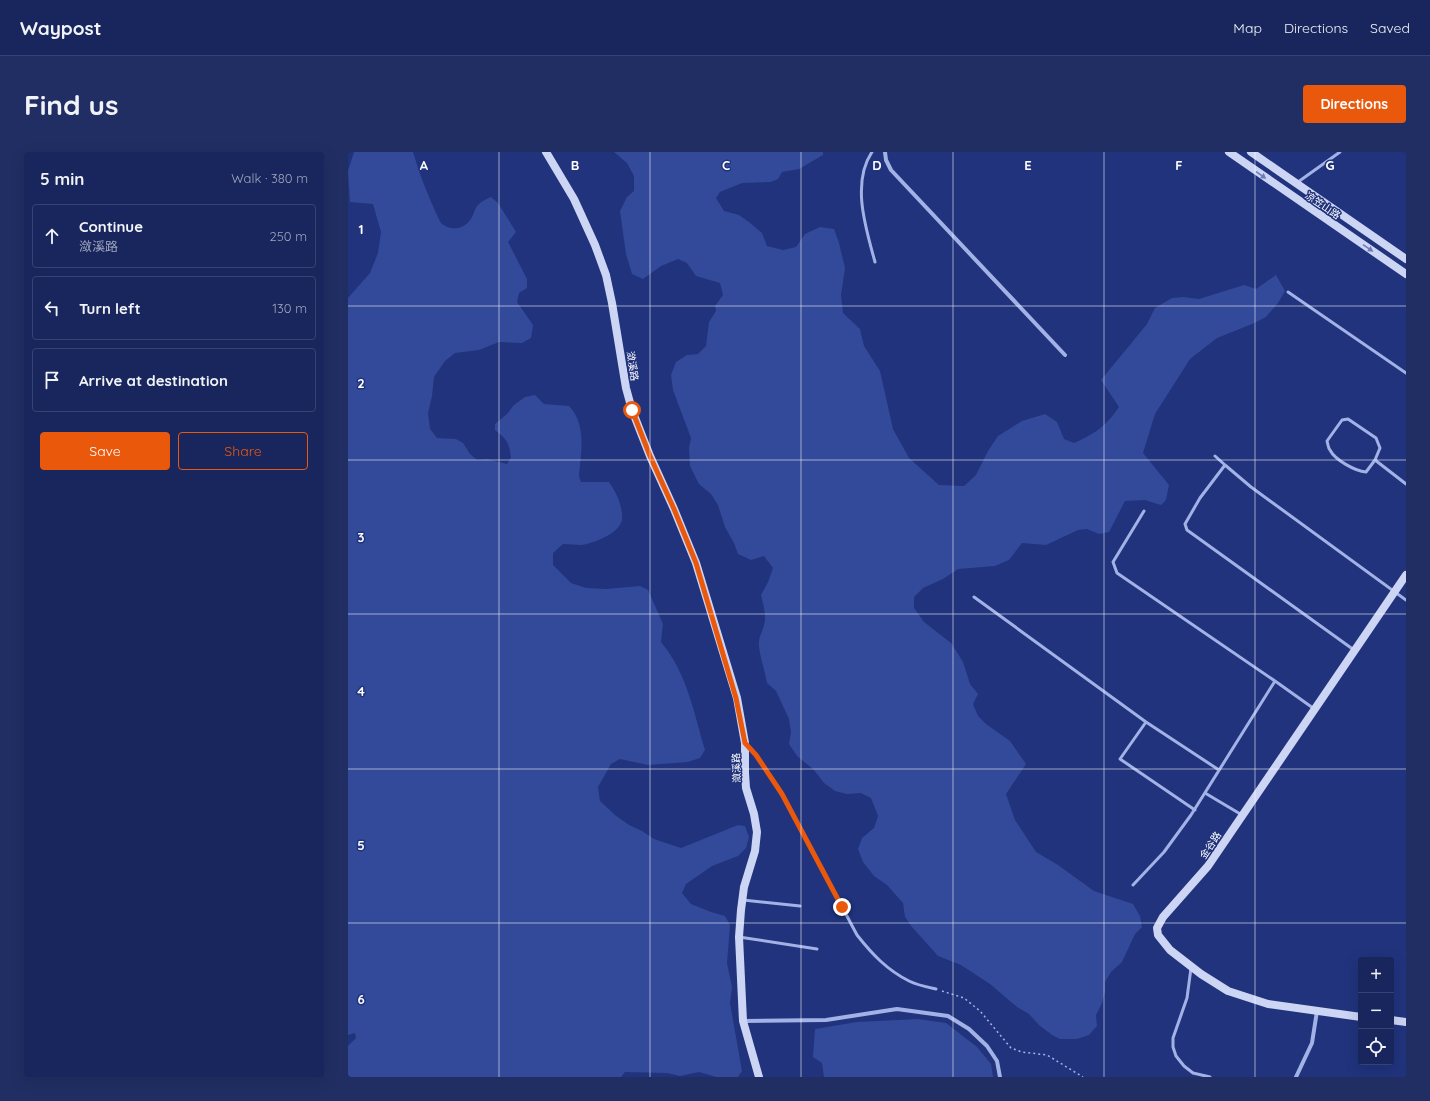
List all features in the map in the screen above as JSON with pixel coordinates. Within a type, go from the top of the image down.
[{"type":"street","name":"潋溪路","points":[[546,152],[574,199],[606,275],[626,388],[632,410],[696,563],[736,698],[745,743],[746,788],[754,814],[757,832],[755,851],[744,887],[739,937],[743,1021],[759,1077]]},
{"type":"street","points":[[885,152],[886,160],[891,170],[1065,355]]},
{"type":"street","name":"凉笠山路","points":[[1229,152],[1406,274]]},
{"type":"street","name":"凉笠山路","points":[[1251,152],[1406,258]]},
{"type":"street","name":"金谷路","points":[[1358,1017],[1274,1005],[1228,991],[1170,950],[1158,935],[1157,928],[1163,917],[1208,866],[1406,575]]},
{"type":"street","points":[[743,1021],[826,1020],[897,1009],[948,1016],[969,1029],[987,1046],[997,1061],[1000,1077]]},
{"type":"street","points":[[1296,1077],[1312,1043],[1317,1011]]},
{"type":"street","points":[[1394,1020],[1406,1022]]},
{"type":"lane","points":[[872,152],[862,172],[861,184],[867,232],[875,262]]},
{"type":"lane","points":[[1297,183],[1340,152]]},
{"type":"lane","points":[[1288,292],[1406,373]]},
{"type":"lane","points":[[1348,419],[1376,438],[1380,448],[1376,460],[1366,472],[1360,471],[1340,461],[1330,450],[1327,441],[1342,420],[1348,419]]},
{"type":"lane","points":[[1216,456],[1225,466],[1251,486],[1406,600]]},
{"type":"lane","points":[[1376,460],[1406,484]]},
{"type":"lane","points":[[1225,466],[1200,498],[1185,524],[1187,530],[1354,650]]},
{"type":"lane","points":[[1144,511],[1113,562],[1117,573],[1314,709]]},
{"type":"lane","points":[[974,597],[1146,722],[1219,770]]},
{"type":"lane","points":[[1133,885],[1164,852],[1195,810],[1275,681]]},
{"type":"lane","points":[[1146,722],[1120,759],[1195,810]]},
{"type":"lane","points":[[745,743],[756,755],[782,794],[857,935],[872,954],[892,970],[910,981],[936,989]]},
{"type":"lane","points":[[1205,793],[1242,815]]},
{"type":"lane","points":[[743,900],[800,906]]},
{"type":"lane","points":[[739,937],[817,948]]},
{"type":"lane","points":[[1191,966],[1187,998],[1173,1038],[1173,1047],[1176,1056],[1184,1066],[1193,1073],[1210,1077]]},
{"type":"path","points":[[936,989],[964,998],[980,1010],[1011,1048],[1022,1052],[1047,1055],[1083,1077]]},
{"type":"shaded area","points":[[354,152],[413,152],[426,190],[442,224],[454,228],[462,227],[472,218],[476,207],[484,200],[491,197],[498,203],[516,232],[508,242],[527,279],[527,288],[519,293],[517,302],[533,325],[531,338],[522,343],[499,342],[479,350],[455,353],[445,361],[434,377],[428,413],[430,429],[437,438],[456,439],[463,443],[470,454],[477,460],[487,459],[507,464],[511,457],[509,448],[505,439],[495,430],[495,424],[507,414],[514,405],[525,397],[535,395],[544,404],[569,406],[575,413],[581,430],[582,439],[579,476],[581,482],[609,482],[616,495],[622,514],[622,519],[617,529],[600,540],[587,544],[563,544],[553,553],[553,565],[571,583],[586,588],[606,589],[640,586],[648,590],[663,624],[661,642],[677,667],[689,694],[705,750],[700,758],[688,762],[648,765],[620,759],[611,764],[598,787],[600,801],[615,815],[629,825],[654,839],[681,848],[738,825],[745,826],[749,837],[746,848],[738,856],[712,866],[686,884],[682,893],[691,904],[725,916],[730,925],[727,963],[732,987],[730,1003],[742,1071],[738,1077],[716,1077],[699,1072],[680,1076],[667,1073],[625,1072],[621,1077],[348,1077],[348,1046],[356,1038],[355,1033],[348,1035],[348,298],[370,273],[378,253],[381,232],[373,204],[350,202],[348,171]]},
{"type":"shaded area","points":[[614,152],[823,152],[823,155],[799,169],[782,172],[778,179],[771,182],[742,183],[720,192],[716,198],[724,211],[739,215],[762,233],[767,246],[783,250],[796,247],[805,234],[820,227],[834,229],[845,268],[841,295],[843,313],[860,329],[864,346],[880,371],[893,429],[909,458],[939,485],[964,486],[976,475],[988,451],[998,436],[1022,421],[1045,414],[1057,422],[1064,439],[1074,443],[1100,429],[1119,407],[1101,380],[1147,324],[1155,308],[1172,298],[1183,297],[1199,299],[1244,285],[1256,289],[1276,275],[1285,291],[1278,303],[1266,317],[1217,338],[1190,359],[1155,414],[1143,453],[1169,485],[1166,500],[1161,505],[1145,500],[1125,501],[1109,532],[1099,534],[1087,529],[1078,530],[1046,545],[1022,543],[1009,560],[995,566],[958,569],[943,579],[923,588],[914,597],[914,608],[924,622],[951,643],[963,662],[970,684],[978,694],[973,704],[978,716],[986,724],[1010,741],[1026,764],[1006,794],[1015,820],[1036,852],[1058,865],[1094,891],[1133,904],[1140,916],[1142,927],[1135,934],[1122,962],[1111,972],[1105,982],[1105,992],[1102,1003],[1096,1015],[1097,1026],[1089,1035],[1077,1039],[1060,1039],[1052,1035],[1039,1025],[1029,1014],[1017,1007],[990,984],[961,965],[938,956],[905,917],[903,903],[887,885],[874,876],[863,862],[858,849],[862,838],[874,828],[878,816],[871,798],[861,793],[847,794],[835,791],[824,783],[814,770],[797,756],[789,744],[791,732],[789,719],[776,691],[767,683],[759,646],[765,618],[761,595],[773,568],[764,556],[751,560],[738,554],[725,527],[718,505],[711,494],[699,484],[690,466],[689,448],[691,438],[673,390],[671,375],[676,362],[687,355],[698,354],[706,346],[709,322],[716,311],[715,306],[723,295],[720,283],[696,276],[687,263],[678,259],[661,266],[643,279],[632,274],[626,254],[620,211],[627,197],[634,191],[634,176],[627,163]]},
{"type":"shaded area","points":[[918,1019],[946,1023],[977,1047],[991,1064],[993,1077],[824,1077],[822,1063],[813,1057],[815,1029],[857,1022]]},
{"type":"route","points":[[632,410],[696,563],[736,698],[745,743],[756,755],[782,794],[842,907]]}]
